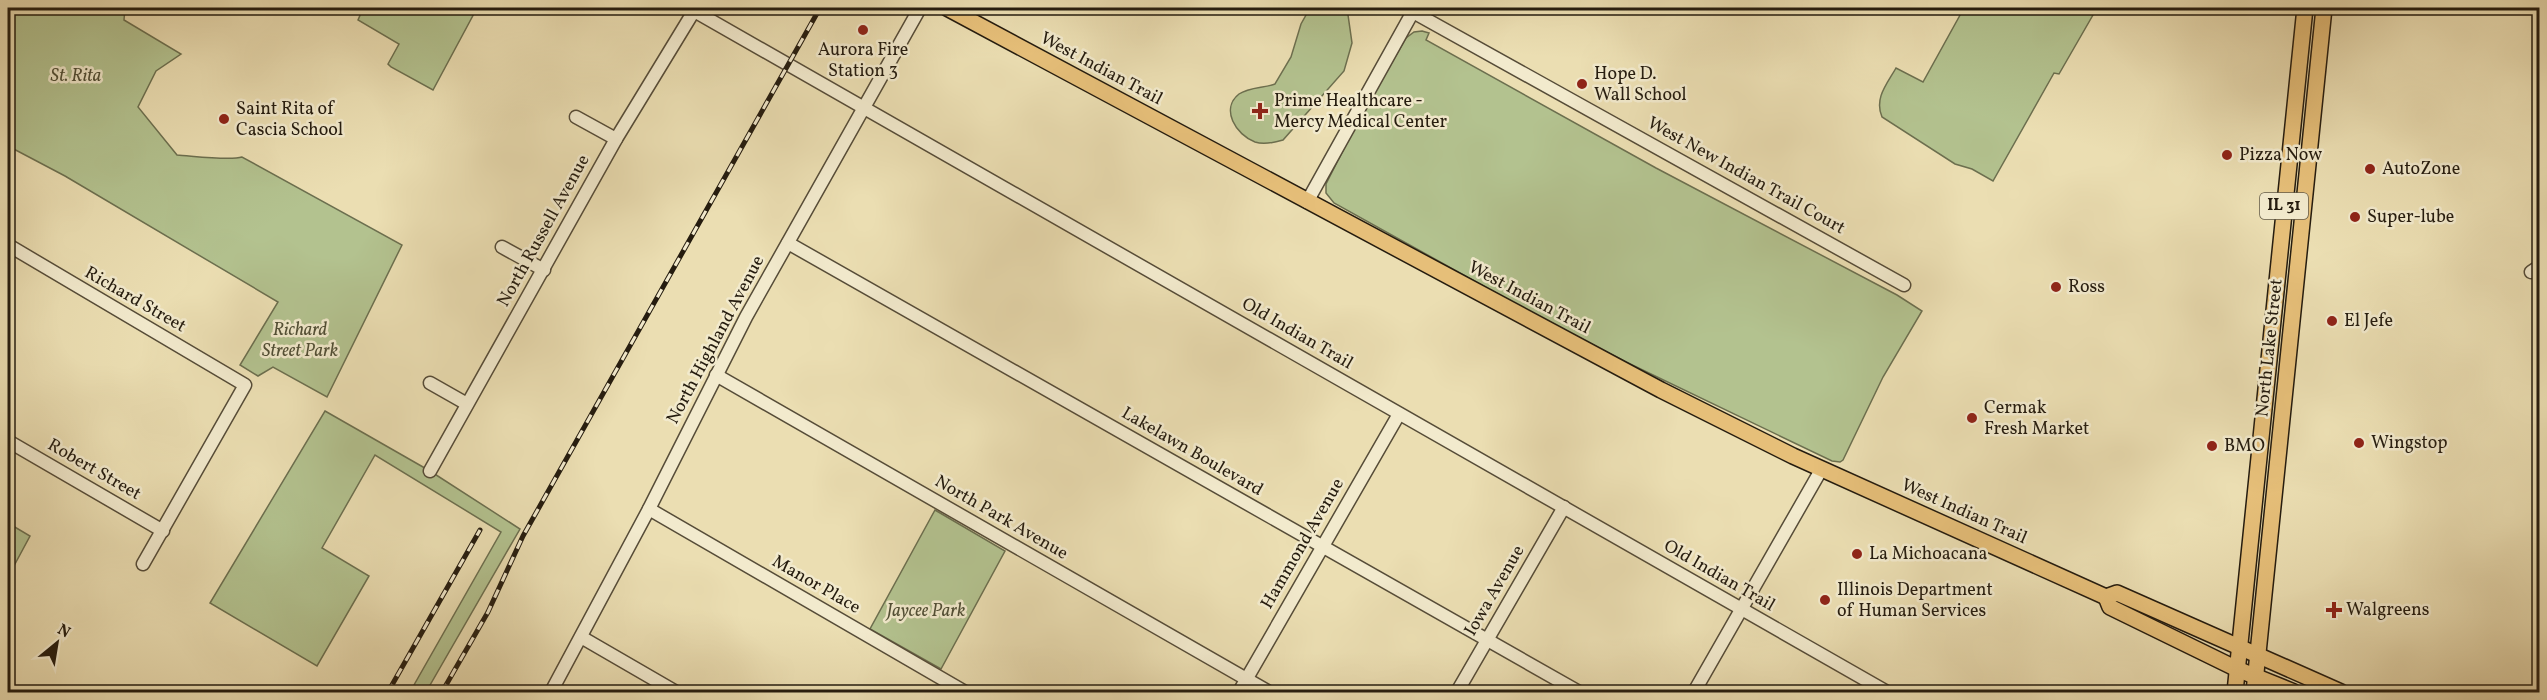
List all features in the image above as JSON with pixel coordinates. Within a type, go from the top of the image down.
[{"type":"main road","name":"West Indian Trail","points":[[946,8],[1661,390],[1821,470],[2106,597],[2117,593],[2341,693]]},
{"type":"main road","name":"North Lake Street","points":[[2235,693],[2305,8]]},
{"type":"main road","name":"North Lake Street","points":[[2254,693],[2324,8]]},
{"type":"main road","name":"West Indian Trail","points":[[2106,597],[2110,607],[2237,669],[2294,693]]},
{"type":"street","name":"North Highland Avenue","points":[[551,693],[649,509],[716,375],[920,8]]},
{"type":"street","name":"Old Indian Trail","points":[[692,9],[1887,693]]},
{"type":"street","name":"North Russell Avenue","points":[[430,471],[616,139],[692,9]]},
{"type":"street","points":[[1306,202],[1414,10]]},
{"type":"street","name":"West New Indian Trail Court","points":[[1414,10],[1904,285]]},
{"type":"street","points":[[576,117],[616,139]]},
{"type":"street","name":"Lakelawn Boulevard","points":[[788,243],[1579,693]]},
{"type":"street","name":"Richard Street","points":[[8,245],[245,385],[163,531]]},
{"type":"street","points":[[502,247],[544,270]]},
{"type":"street","name":"North Park Avenue","points":[[716,375],[1269,693]]},
{"type":"street","points":[[430,383],[467,404]]},
{"type":"street","name":"Hammond Avenue","points":[[1239,693],[1400,414]]},
{"type":"street","name":"Robert Street","points":[[8,441],[163,531]]},
{"type":"street","points":[[1694,693],[1821,470]]},
{"type":"street","name":"Iowa Avenue","points":[[1457,693],[1564,507]]},
{"type":"street","name":"Manor Place","points":[[649,509],[965,693]]},
{"type":"street","points":[[144,564],[163,531]]},
{"type":"street","points":[[581,637],[676,693]]},
{"type":"green space","name":"St. Rita","points":[[8,8],[125,8],[124,20],[181,54],[156,71],[138,107],[177,155],[242,157],[402,245],[327,397],[273,367],[258,376],[240,365],[278,302],[65,176],[8,146]]},
{"type":"green space","points":[[351,8],[477,8],[433,90],[388,64],[399,44],[358,20],[361,13]]},
{"type":"green space","points":[[1310,8],[1338,8],[1348,15],[1352,43],[1344,71],[1283,140],[1262,143],[1248,139],[1233,121],[1231,107],[1233,100],[1247,90],[1275,84],[1291,57],[1301,24]]},
{"type":"green space","points":[[1964,8],[2097,8],[2059,74],[2054,73],[1993,181],[1972,169],[1955,164],[1882,117],[1880,110],[1883,91],[1896,68],[1923,82]]},
{"type":"green space","points":[[1414,32],[1429,33],[1426,40],[1656,168],[1897,295],[1922,311],[1883,377],[1843,460],[1832,461],[1626,362],[1543,319],[1334,203],[1326,193],[1326,184],[1356,125],[1406,38]]},
{"type":"green space","points":[[325,411],[430,471],[520,529],[426,692],[410,692],[501,532],[375,455],[322,548],[369,576],[317,666],[210,603]]},
{"type":"green space","name":"Jaycee Park","points":[[935,510],[1005,551],[941,669],[870,629]]},
{"type":"green space","points":[[8,523],[30,536],[8,577]]},
{"type":"railway","points":[[442,692],[488,612],[523,536],[820,8]]},
{"type":"railway","points":[[388,692],[480,530]]},
{"type":"place","name":"Aurora Fire Station 3","points":[[863,30]]},
{"type":"place","name":"Hope D. Wall School","points":[[1582,84]]},
{"type":"place","name":"Prime Healthcare - Mercy Medical Center","points":[[1260,111]]},
{"type":"place","name":"Saint Rita of Cascia School","points":[[224,119]]},
{"type":"place","name":"Pizza Now","points":[[2227,155]]},
{"type":"place","name":"AutoZone","points":[[2370,169]]},
{"type":"place","name":"Super-lube","points":[[2355,217]]},
{"type":"place","name":"Ross","points":[[2056,287]]},
{"type":"place","name":"El Jefe","points":[[2332,321]]},
{"type":"place","name":"Cermak Fresh Market","points":[[1972,418]]},
{"type":"place","name":"Wingstop","points":[[2359,443]]},
{"type":"place","name":"BMO","points":[[2212,446]]},
{"type":"place","name":"La Michoacana","points":[[1857,554]]},
{"type":"place","name":"Illinois Department of Human Services","points":[[1825,600]]},
{"type":"place","name":"Walgreens","points":[[2334,610]]},
{"type":"park label","name":"Richard Street Park","points":[[300,340]]}]
